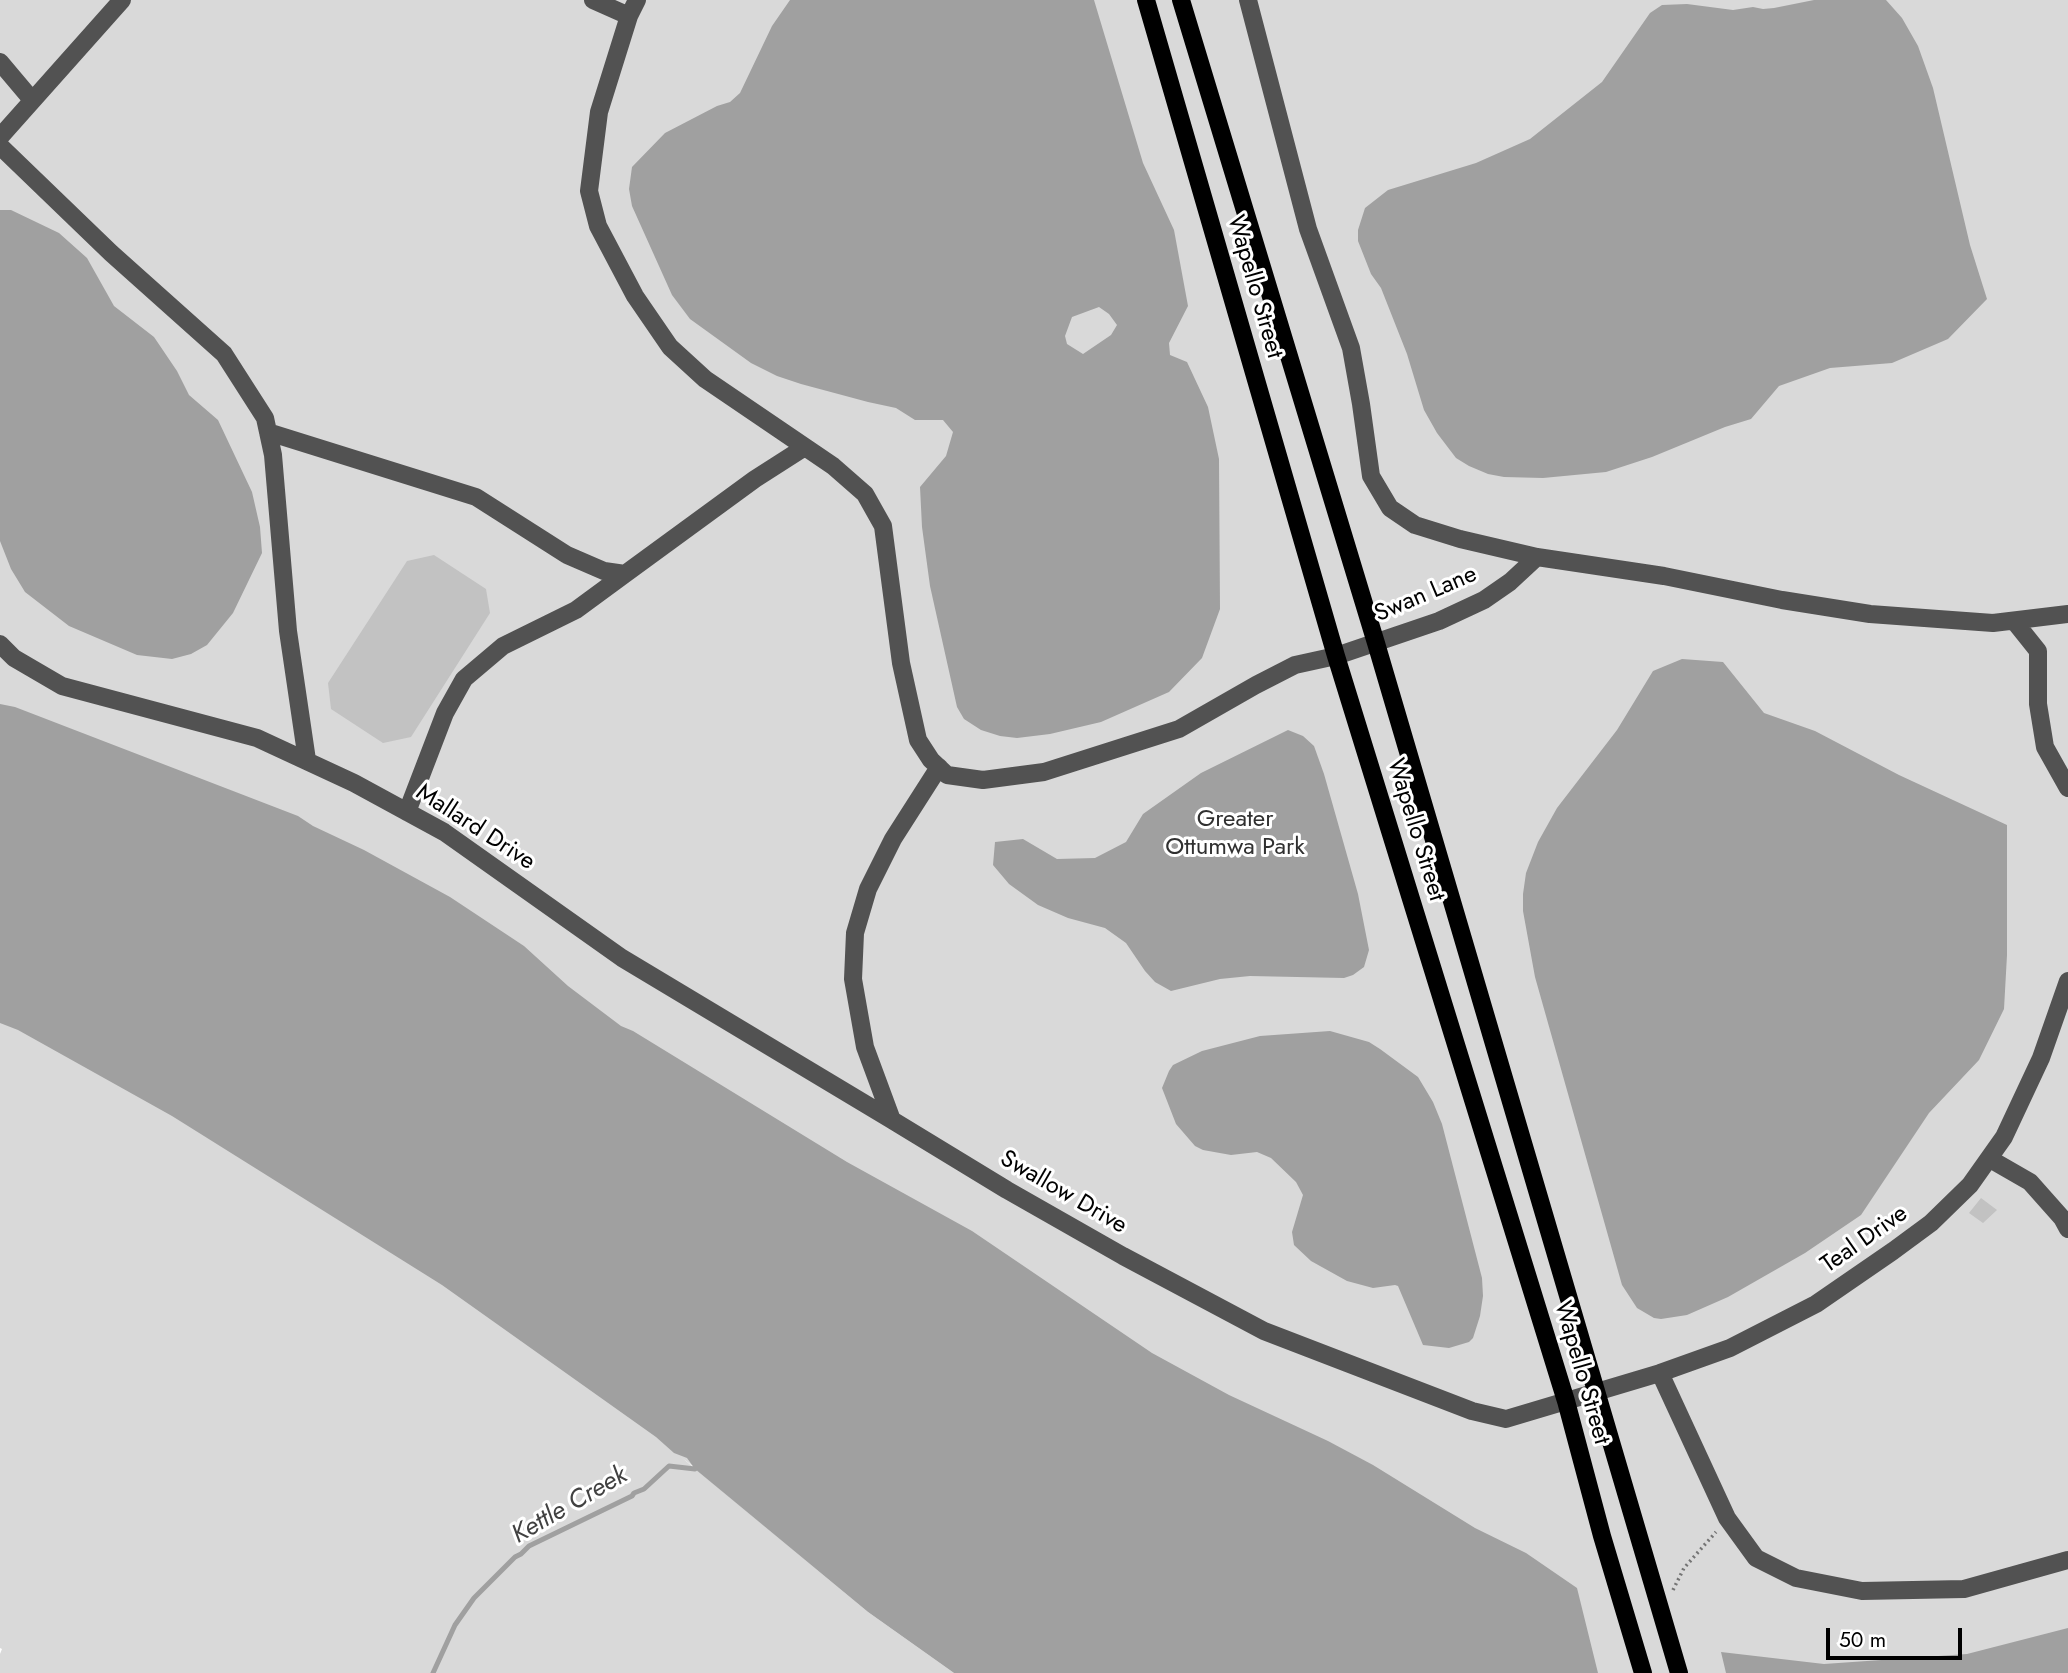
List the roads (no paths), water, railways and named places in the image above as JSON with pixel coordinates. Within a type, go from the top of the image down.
[{"type":"main road","name":"Wapello Street","points":[[1146,0],[1336,656],[1566,1401],[1602,1536],[1643,1673]]},
{"type":"main road","name":"Wapello Street","points":[[1181,0],[1376,643],[1679,1673]]},
{"type":"lane","points":[[0,137],[122,0]]},
{"type":"lane","points":[[593,0],[633,8],[599,112],[589,191],[598,226],[635,296],[670,346],[705,379],[832,466],[865,494],[883,526],[901,663],[918,740],[939,767],[893,839],[868,889],[855,933],[853,979],[865,1047],[892,1120]]},
{"type":"lane","points":[[1248,0],[1308,229],[1351,348],[1371,476],[1390,508],[1415,525],[1460,539],[1537,557],[1664,576],[1782,600],[1870,614],[1993,623],[2068,614]]},
{"type":"lane","points":[[0,62],[32,100]]},
{"type":"lane","points":[[0,146],[111,253],[224,354],[265,418],[273,455],[288,631],[307,760]]},
{"type":"lane","points":[[268,432],[477,497],[567,555],[604,571],[625,574]]},
{"type":"lane","points":[[407,812],[445,713],[464,679],[503,646],[576,610],[755,479],[805,447]]},
{"type":"lane","name":"Swan Lane","points":[[939,767],[947,775],[983,779],[1044,772],[1179,729],[1295,665],[1376,643],[1439,621],[1484,600],[1510,582],[1537,557]]},
{"type":"lane","points":[[2014,621],[2038,651],[2038,704],[2045,747],[2068,788]]},
{"type":"lane","name":"Mallard Drive","points":[[0,644],[14,658],[62,686],[257,738],[307,760],[407,812],[444,832],[622,958],[892,1120]]},
{"type":"lane","name":"Teal Drive","points":[[1566,1401],[1660,1373],[1730,1348],[1816,1304],[1931,1223],[1970,1185],[2004,1137],[2042,1058],[2068,981]]},
{"type":"lane","name":"Swallow Drive","points":[[892,1120],[1123,1256],[1265,1331],[1472,1411],[1506,1419],[1566,1401]]},
{"type":"lane","points":[[1990,1159],[2030,1181],[2062,1218],[2068,1229]]},
{"type":"lane","points":[[1660,1373],[1727,1518],[1756,1558],[1796,1578],[1862,1591],[1964,1589],[2068,1560]]},
{"type":"waterway","name":"Kettle Creek","points":[[433,1673],[455,1625],[474,1598],[515,1557],[529,1546],[644,1489],[669,1466],[695,1469],[696,1465]]},
{"type":"park label","name":"Greater Ottumwa Park","points":[[1235,834]]}]
